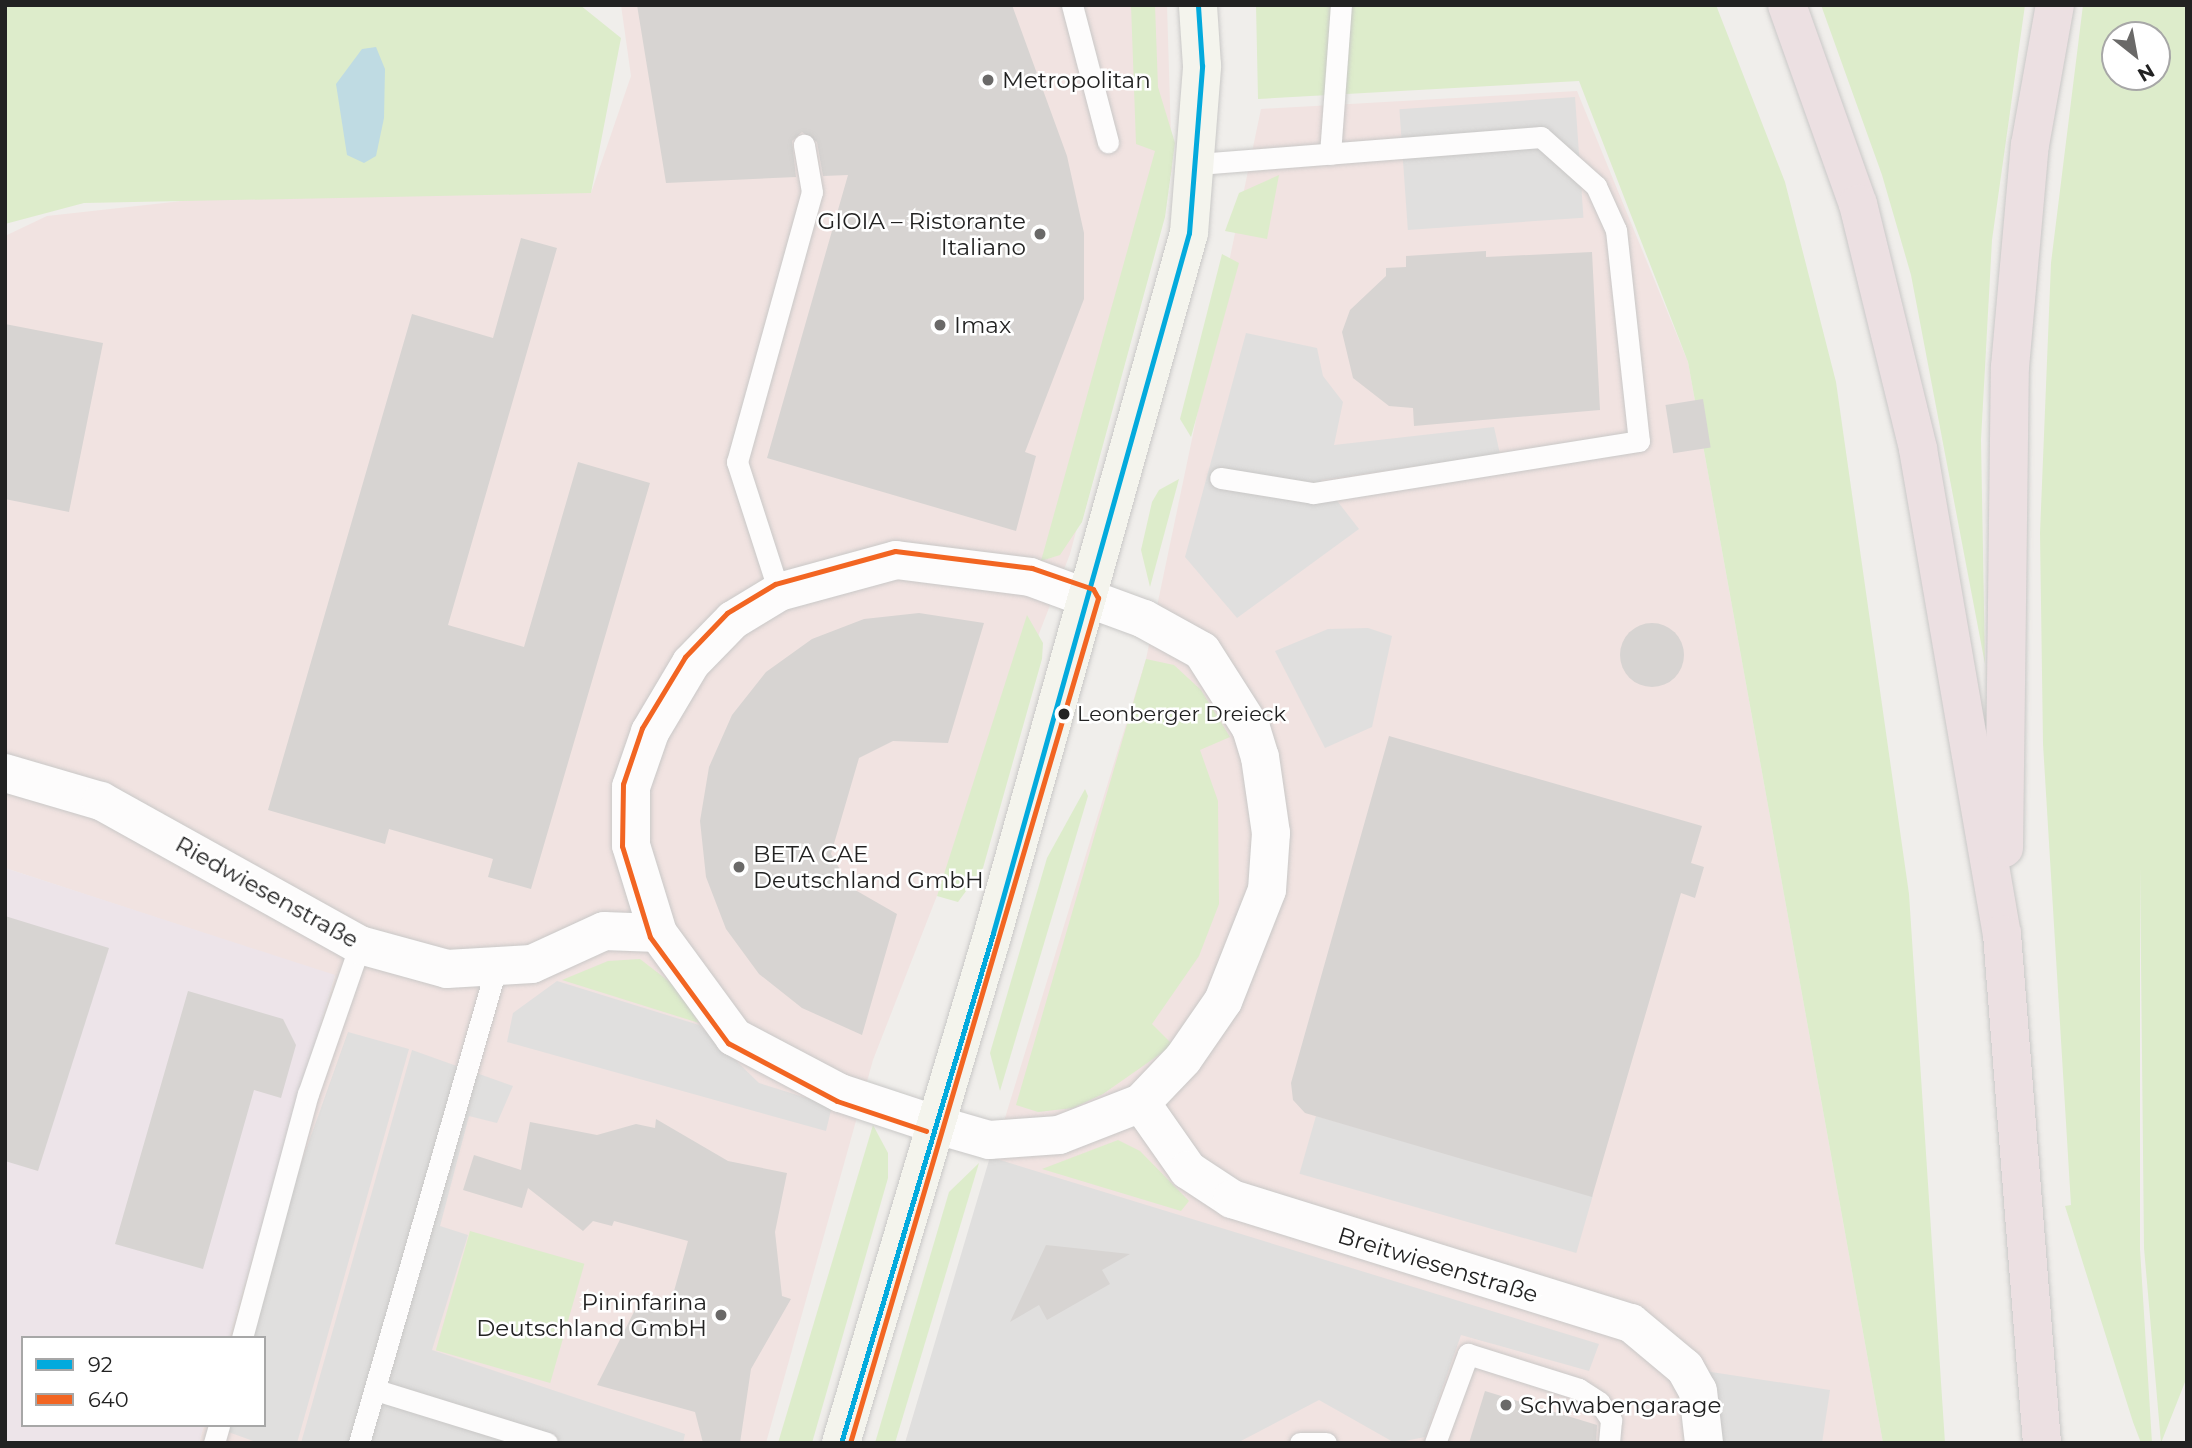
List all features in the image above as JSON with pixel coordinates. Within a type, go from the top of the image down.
[{"type":"highway","points":[[1787,5],[1858,204],[1903,377],[2002,934]]},
{"type":"highway","points":[[2042,1443],[2002,934],[2010,367],[2030,145],[2055,5]]},
{"type":"main road","points":[[842,1443],[1089,597],[1180,268],[1198,164],[1198,5]]},
{"type":"street","points":[[896,560],[1030,577],[1089,597],[1202,651],[1251,728],[1271,833],[1267,890],[1223,1001],[1183,1059],[1141,1103],[1059,1135],[989,1140],[840,1093],[734,1037],[658,933],[631,845],[631,787],[638,765],[691,663],[733,620],[779,592],[896,560]]},
{"type":"street","name":"Riedwiesenstraße","points":[[5,774],[101,801],[360,945],[447,969],[496,969],[532,964],[604,931],[658,933]]},
{"type":"street","name":"Breitwiesenstraße","points":[[1141,1103],[1188,1170],[1232,1199],[1630,1324],[1685,1368],[1698,1391],[1704,1443]]},
{"type":"lane","points":[[1072,5],[1108,142]]},
{"type":"lane","points":[[1330,154],[1341,5]]},
{"type":"lane","points":[[1198,164],[1541,137],[1569,158],[1596,186],[1624,255],[1639,441],[1313,493],[1220,478]]},
{"type":"lane","points":[[779,592],[737,462],[812,192],[804,145]]},
{"type":"lane","points":[[244,1336],[308,1094],[360,945]]},
{"type":"lane","points":[[359,1443],[496,969]]},
{"type":"lane","points":[[1435,1443],[1468,1354],[1579,1390],[1600,1402],[1611,1420],[1609,1443]]},
{"type":"lane","points":[[376,1390],[547,1443]]},
{"type":"lane","points":[[1300,1443],[1326,1443]]},
{"type":"shaded area","points":[[621,5],[1167,5],[1172,170],[1070,554],[873,1060],[766,1443],[199,1443],[203,1427],[266,1427],[266,1336],[230,1336],[335,976],[5,868],[5,236],[47,216],[371,180],[591,193],[631,76]]},
{"type":"shaded area","points":[[1577,91],[1688,362],[1883,1443],[905,1443],[1146,659],[1261,109]]},
{"type":"shaded area","points":[[1575,97],[1583,218],[1408,230],[1399,109]]},
{"type":"shaded area","points":[[1246,333],[1317,348],[1323,376],[1343,402],[1334,445],[1494,427],[1500,454],[1321,480],[1359,529],[1237,618],[1185,557]]},
{"type":"shaded area","points":[[1368,628],[1392,636],[1372,727],[1325,748],[1275,651],[1328,629]]},
{"type":"shaded area","points":[[5,868],[335,975],[230,1336],[21,1336],[21,1427],[203,1427],[199,1443],[5,1443]]},
{"type":"shaded area","points":[[557,981],[699,1025],[759,1083],[832,1106],[826,1131],[507,1042],[513,1013]]},
{"type":"shaded area","points":[[348,1032],[409,1049],[297,1443],[259,1443],[215,1427],[266,1427],[266,1336],[240,1336]]},
{"type":"shaded area","points":[[412,1050],[513,1086],[497,1123],[469,1116],[440,1226],[468,1235],[432,1350],[685,1434],[683,1443],[301,1443]]},
{"type":"shaded area","points":[[1316,1116],[1593,1195],[1576,1253],[1299,1174]]},
{"type":"shaded area","points":[[990,1157],[1599,1344],[1589,1371],[1461,1335],[1425,1437],[1395,1443],[1319,1400],[1237,1443],[905,1443]]},
{"type":"shaded area","points":[[1685,1368],[1830,1390],[1822,1443],[1704,1443]]},
{"type":"green space","points":[[5,5],[580,5],[621,38],[591,193],[84,203],[5,224]]},
{"type":"green space","points":[[1131,5],[1155,5],[1158,87],[1175,143],[1165,217],[1082,522],[1060,555],[1041,561],[1155,151],[1136,144]]},
{"type":"green space","points":[[1256,5],[1716,5],[1785,182],[1836,382],[1909,894],[1945,1443],[1883,1443],[1688,362],[1579,81],[1258,99]]},
{"type":"green space","points":[[1821,5],[2025,5],[1992,240],[1981,440],[1985,664],[1911,275],[1882,175]]},
{"type":"green space","points":[[2083,5],[2187,5],[2187,1377],[2161,1443],[2144,1248],[2140,867],[2140,1249],[2152,1443],[2141,1443],[2133,1422],[2065,1206],[2071,1205],[2043,744],[2040,533],[2051,263]]},
{"type":"green space","points":[[1279,175],[1267,239],[1225,231],[1239,193]]},
{"type":"green space","points":[[1222,254],[1239,263],[1191,437],[1180,419]]},
{"type":"green space","points":[[1179,479],[1150,587],[1141,550],[1152,502],[1159,490]]},
{"type":"green space","points":[[1027,615],[1043,643],[1042,659],[983,868],[958,902],[937,896]]},
{"type":"green space","points":[[1146,659],[1174,665],[1201,690],[1230,737],[1200,750],[1218,801],[1219,904],[1199,956],[1152,1024],[1173,1045],[1103,1094],[1073,1108],[1038,1112],[1016,1105]]},
{"type":"green space","points":[[1085,789],[1088,796],[1000,1091],[990,1053],[1047,858]]},
{"type":"green space","points":[[640,959],[675,986],[699,1023],[562,980],[608,961]]},
{"type":"green space","points":[[873,1125],[888,1153],[888,1178],[812,1443],[778,1443]]},
{"type":"green space","points":[[1118,1140],[1140,1151],[1189,1201],[1181,1211],[1042,1169]]},
{"type":"green space","points":[[979,1163],[895,1443],[875,1443],[949,1192]]},
{"type":"green space","points":[[470,1231],[584,1264],[550,1383],[436,1350]]},
{"type":"water","points":[[376,47],[385,69],[384,118],[376,156],[364,163],[347,155],[336,84],[362,49]]},
{"type":"building","points":[[637,5],[1012,5],[1067,156],[1084,233],[1084,299],[1025,452],[1036,456],[1016,531],[767,458],[848,175],[823,176],[817,142],[802,132],[792,141],[796,177],[666,183]]},
{"type":"building","points":[[521,238],[557,248],[448,625],[524,647],[578,462],[650,483],[531,889],[488,877],[493,859],[389,829],[385,844],[268,810],[412,314],[493,338]]},
{"type":"building","points":[[1486,251],[1486,257],[1592,252],[1600,410],[1414,426],[1413,408],[1389,406],[1353,378],[1342,332],[1350,310],[1386,276],[1386,268],[1406,267],[1406,256]]},
{"type":"building","points":[[5,324],[103,343],[69,512],[5,499]]},
{"type":"building","points":[[1703,399],[1711,447],[1673,453],[1665,405]]},
{"type":"building","points":[[919,613],[984,623],[948,743],[893,741],[859,758],[831,854],[850,887],[897,914],[862,1035],[802,1008],[759,974],[726,929],[706,877],[700,821],[709,767],[732,715],[766,672],[812,639],[864,619]]},
{"type":"building","points":[[1652,623],[1670,629],[1678,637],[1684,655],[1678,673],[1670,681],[1652,687],[1634,681],[1626,673],[1620,655],[1626,637],[1634,629]]},
{"type":"building","points":[[1389,736],[1702,826],[1691,863],[1704,867],[1695,898],[1681,893],[1592,1197],[1305,1113],[1293,1100],[1291,1083]]},
{"type":"building","points":[[5,916],[109,948],[38,1171],[5,1161]]},
{"type":"building","points":[[188,991],[283,1019],[296,1045],[281,1098],[254,1090],[203,1269],[115,1244]]},
{"type":"building","points":[[656,1119],[728,1161],[787,1173],[775,1232],[782,1296],[791,1299],[751,1369],[740,1443],[703,1443],[695,1412],[597,1385],[640,1300],[669,1309],[688,1241],[614,1221],[612,1226],[593,1221],[583,1231],[528,1188],[522,1208],[463,1190],[474,1155],[521,1170],[530,1122],[597,1135],[636,1124],[655,1128]]},
{"type":"building","points":[[1046,1245],[1130,1254],[1102,1270],[1110,1284],[1047,1320],[1039,1305],[1010,1322]]},
{"type":"building","name":"Schwabengarage","points":[[1485,1391],[1597,1425],[1596,1443],[1469,1443]]},
{"type":"transit line","name":"92","points":[[841,1443],[993,933],[1189,233],[1202,66],[1198,5]]},
{"type":"transit line","name":"640","points":[[850,1443],[1098,598],[1093,589],[1032,568],[895,551],[775,584],[727,613],[685,657],[642,728],[623,784],[622,846],[650,937],[728,1043],[837,1101],[926,1131]]},
{"type":"place","name":"Metropolitan","points":[[988,80]]},
{"type":"place","name":"GIOIA – Ristorante Italiano","points":[[1040,234]]},
{"type":"place","name":"Imax","points":[[940,325]]},
{"type":"place","name":"Leonberger Dreieck","points":[[1064,714]]},
{"type":"place","name":"BETA CAE Deutschland GmbH","points":[[739,867]]},
{"type":"place","name":"Pininfarina Deutschland GmbH","points":[[721,1315]]},
{"type":"place","name":"Schwabengarage","points":[[1506,1405]]}]
